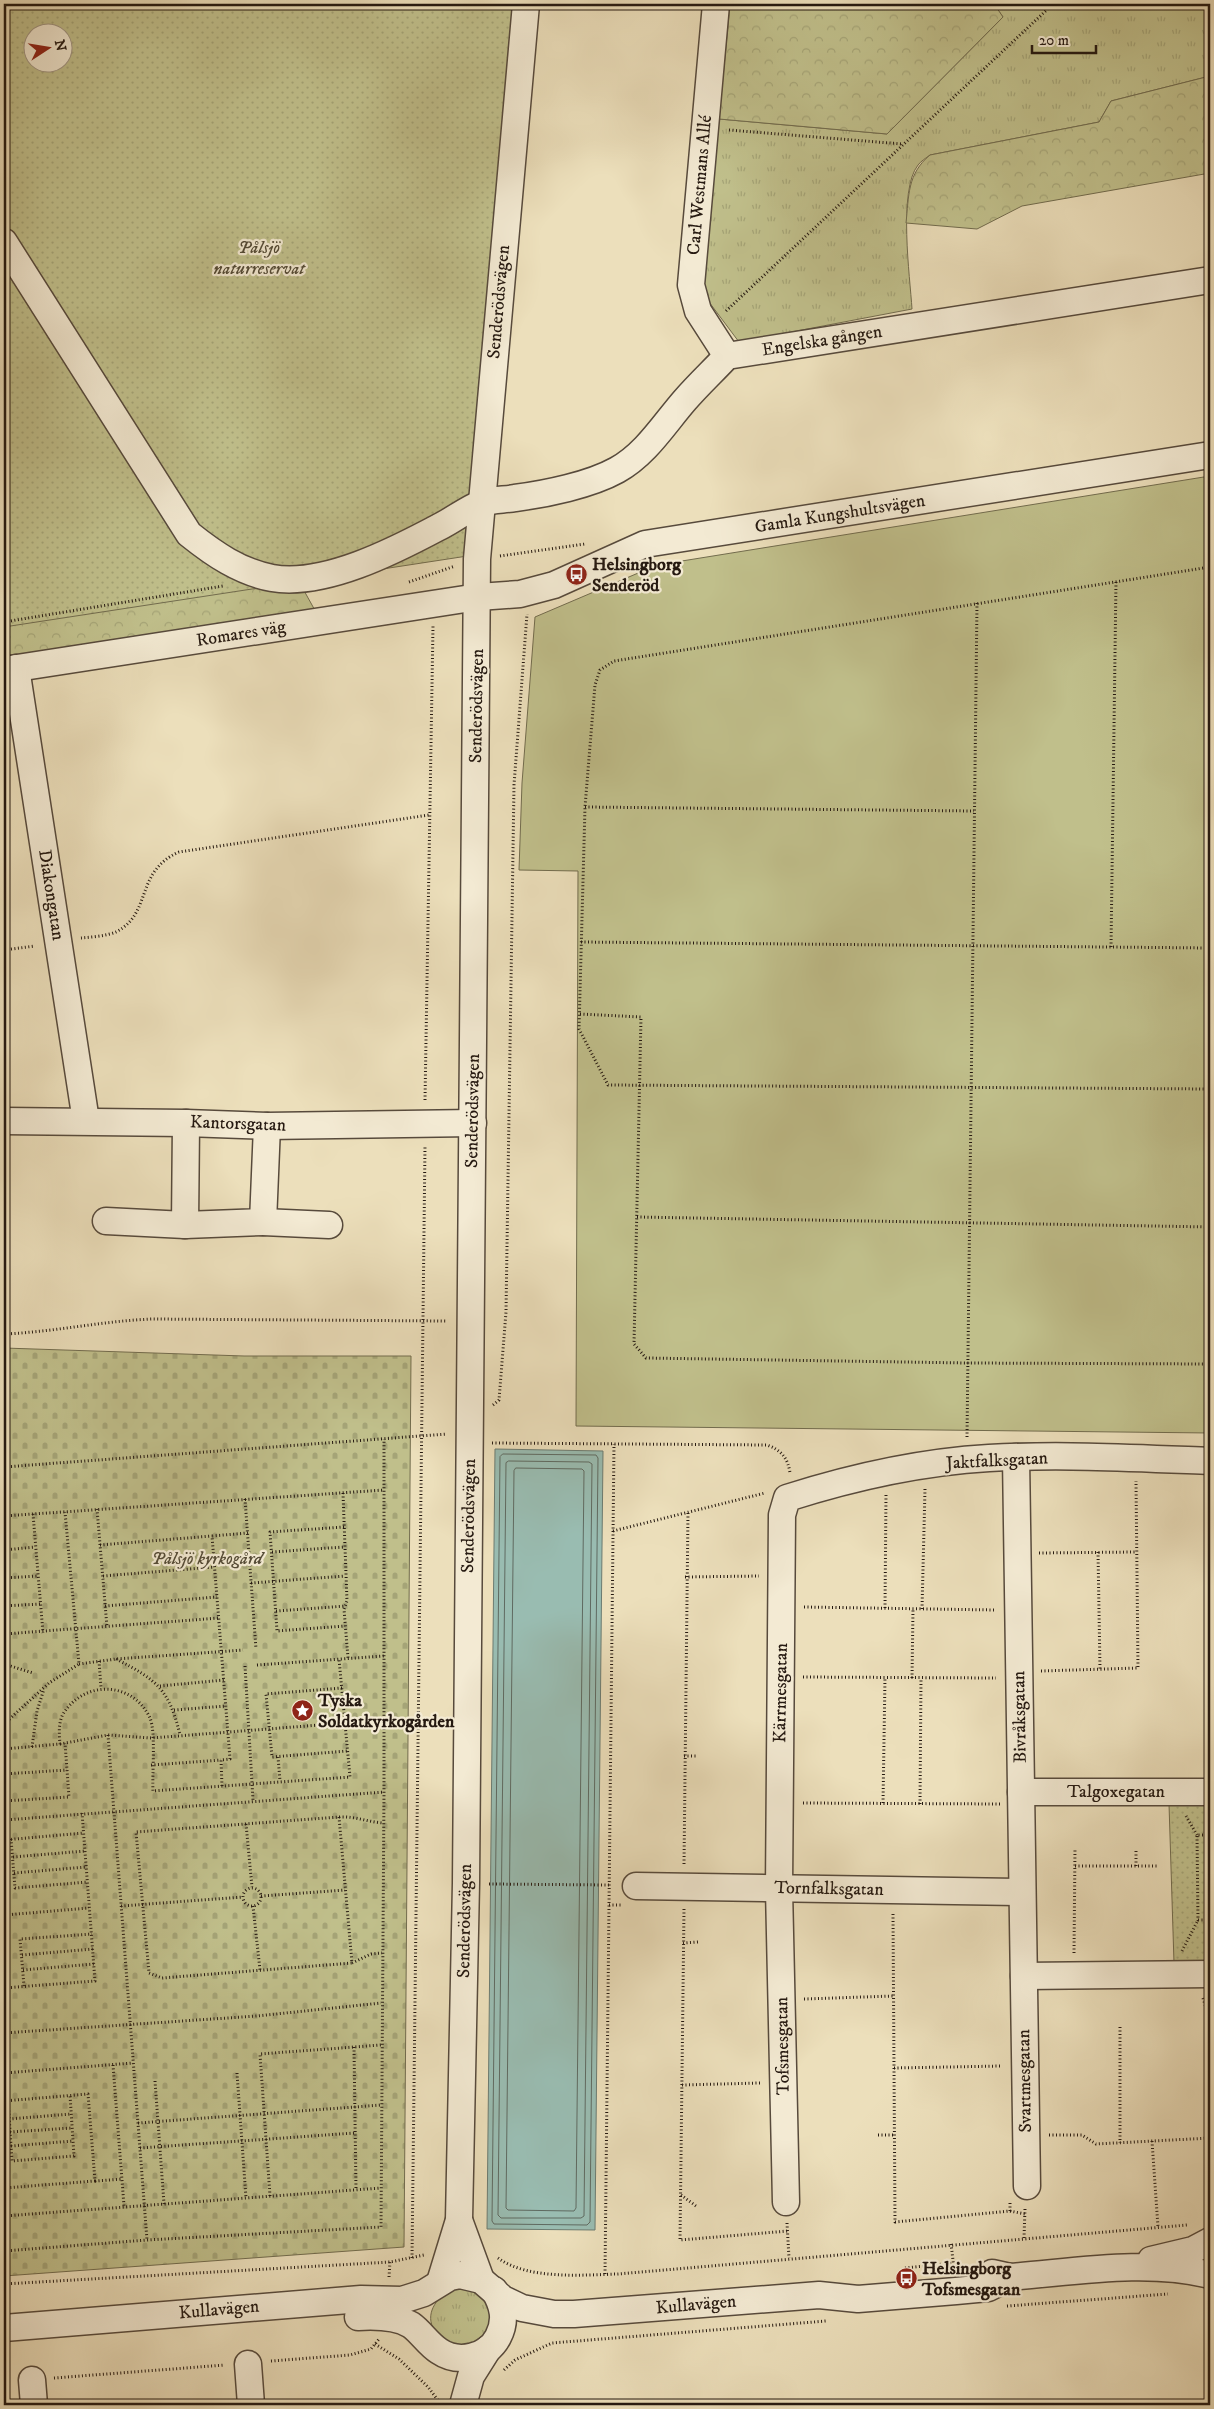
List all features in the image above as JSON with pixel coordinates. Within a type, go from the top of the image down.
[{"type":"street","name":"Senderödsvägen","points":[[436,2285],[460,2251],[465,1893],[477,1434],[471,1322],[477,559],[483,502],[489,403],[526,4]]},
{"type":"street","name":"Carl Westmans Allé","points":[[716,4],[691,285],[698,311],[727,356]]},
{"type":"street","points":[[4,242],[167,503],[189,534],[213,554],[242,569],[272,578],[302,578],[331,573],[382,555],[438,528],[483,502],[517,498],[590,481],[618,470],[662,431],[684,400],[727,356]]},
{"type":"street","name":"Engelska gången","points":[[727,356],[1210,280]]},
{"type":"street","name":"Gamla Kungshultsvägen","points":[[478,597],[520,594],[554,584],[645,544],[1210,455]]},
{"type":"street","name":"Romares väg","points":[[10,669],[478,597]]},
{"type":"street","name":"Diakongatan","points":[[10,669],[58,942],[86,1121]]},
{"type":"street","name":"Kantorsgatan","points":[[4,1121],[186,1122],[266,1126],[425,1122],[473,1123]]},
{"type":"street","points":[[185,1225],[186,1122]]},
{"type":"street","points":[[263,1222],[266,1126]]},
{"type":"street","points":[[106,1222],[185,1225],[263,1222],[329,1225]]},
{"type":"street","name":"Jaktfalksgatan","points":[[778,1495],[846,1479],[925,1465],[969,1460],[1016,1457],[1210,1461]]},
{"type":"street","name":"Bivråksgatan","points":[[1016,1457],[1024,1976]]},
{"type":"street","name":"Kärrmesgatan","points":[[778,1495],[782,1515],[779,1889]]},
{"type":"street","name":"Talgoxegatan","points":[[1021,1798],[1210,1792]]},
{"type":"street","name":"Tornfalksgatan","points":[[627,1877],[779,1889],[1022,1892]]},
{"type":"street","name":"Tofsmesgatan","points":[[779,1889],[786,2202]]},
{"type":"street","points":[[1024,1976],[1205,1984]]},
{"type":"street","name":"Svartmesgatan","points":[[1018,2189],[1026,2135],[1024,1976]]},
{"type":"street","name":"Kullavägen","points":[[1121,2268],[1193,2250],[1201,2233]]},
{"type":"street","points":[[436,2285],[425,2300],[421,2313],[422,2327],[450,2371],[462,2405],[471,2376],[493,2344],[502,2327],[504,2314],[500,2301],[460,2251]]},
{"type":"street","name":"Kullavägen","points":[[4,2346],[363,2316],[401,2321],[410,2325],[432,2345],[450,2356],[463,2358],[476,2356],[493,2344],[534,2324],[574,2314],[819,2295],[858,2299],[956,2291],[988,2288],[1010,2277],[1121,2268],[1194,2271],[1210,2275]]},
{"type":"street","name":"Kullavägen","points":[[4,2328],[361,2299],[402,2300],[460,2276],[488,2285],[503,2299],[522,2308],[574,2314]]},
{"type":"street","points":[[248,2364],[251,2405]]},
{"type":"street","points":[[32,2380],[34,2405]]},
{"type":"path","points":[[726,321],[725,312],[902,144],[1054,4]]},
{"type":"path","points":[[706,128],[902,144]]},
{"type":"path","points":[[1210,567],[614,661],[600,670],[595,685],[584,807],[579,1029],[608,1085],[1210,1089]]},
{"type":"path","points":[[412,2258],[432,573]]},
{"type":"path","points":[[1111,947],[1116,581]]},
{"type":"path","points":[[4,622],[224,586]]},
{"type":"path","points":[[477,1434],[499,1400],[506,1312],[514,786],[528,606],[520,594]]},
{"type":"path","points":[[969,1460],[968,1363],[976,603]]},
{"type":"path","points":[[584,807],[974,811]]},
{"type":"path","points":[[4,950],[114,932],[128,924],[137,911],[153,871],[165,858],[179,852],[429,815]]},
{"type":"path","points":[[581,942],[1210,948]]},
{"type":"path","points":[[580,1014],[641,1017],[634,1344],[646,1358],[968,1363],[1210,1364]]},
{"type":"path","points":[[637,1217],[1210,1227]]},
{"type":"path","points":[[4,1334],[39,1333],[111,1321],[152,1319],[471,1322]]},
{"type":"path","points":[[4,1467],[421,1436],[477,1434],[614,1444],[766,1445],[782,1453],[788,1461],[791,1478],[778,1495],[688,1512],[613,1531]]},
{"type":"path","points":[[4,2251],[147,2240],[381,2227],[384,1439]]},
{"type":"path","points":[[605,2274],[614,1444]]},
{"type":"path","points":[[782,1677],[921,1678],[1019,1675],[1138,1668],[1136,1458]]},
{"type":"path","points":[[922,1609],[925,1465]]},
{"type":"path","points":[[885,1608],[886,1472]]},
{"type":"path","points":[[4,1516],[384,1490]]},
{"type":"path","points":[[343,1493],[345,1626],[348,1658]]},
{"type":"path","points":[[245,1499],[256,1649]]},
{"type":"path","points":[[97,1509],[107,1627]]},
{"type":"path","points":[[64,1512],[79,1664]]},
{"type":"path","points":[[684,1869],[688,1512]]},
{"type":"path","points":[[33,1514],[43,1633]]},
{"type":"path","points":[[344,1527],[270,1532],[277,1631],[345,1626]]},
{"type":"path","points":[[100,1545],[248,1533]]},
{"type":"path","points":[[152,1765],[230,1759],[212,1536]]},
{"type":"path","points":[[4,1550],[36,1547]]},
{"type":"path","points":[[272,1552],[344,1547]]},
{"type":"path","points":[[1098,1552],[1100,1669]]},
{"type":"path","points":[[1017,1553],[1136,1552]]},
{"type":"path","points":[[103,1576],[214,1567]]},
{"type":"path","points":[[4,1578],[38,1576]]},
{"type":"path","points":[[251,1583],[345,1576]]},
{"type":"path","points":[[686,1577],[782,1576]]},
{"type":"path","points":[[105,1606],[217,1597]]},
{"type":"path","points":[[4,1606],[40,1604]]},
{"type":"path","points":[[276,1611],[345,1606]]},
{"type":"path","points":[[782,1607],[1018,1610]]},
{"type":"path","points":[[912,1678],[913,1609]]},
{"type":"path","points":[[4,1634],[43,1633],[219,1618]]},
{"type":"path","points":[[4,1724],[44,1688],[79,1664],[116,1659],[243,1650]]},
{"type":"path","points":[[257,1665],[384,1656]]},
{"type":"path","points":[[116,1659],[146,1674],[160,1686],[174,1710],[180,1735]]},
{"type":"path","points":[[60,1744],[59,1728],[64,1711],[77,1699],[101,1688],[123,1692],[138,1701],[150,1719],[153,1791],[350,1777],[339,1659]]},
{"type":"path","points":[[99,1661],[101,1688]]},
{"type":"path","points":[[4,1664],[32,1673]]},
{"type":"path","points":[[244,1666],[252,1800]]},
{"type":"path","points":[[883,1803],[885,1677]]},
{"type":"path","points":[[920,1804],[921,1678]]},
{"type":"path","points":[[160,1686],[224,1680]]},
{"type":"path","points":[[32,1747],[37,1711],[44,1688]]},
{"type":"path","points":[[342,1688],[266,1694],[272,1757],[347,1751]]},
{"type":"path","points":[[4,1694],[9,1695]]},
{"type":"path","points":[[174,1710],[226,1706]]},
{"type":"path","points":[[4,1749],[60,1744],[108,1735],[152,1738],[345,1723]]},
{"type":"path","points":[[108,1735],[147,2240]]},
{"type":"path","points":[[4,1801],[69,1797],[65,1743]]},
{"type":"path","points":[[684,1756],[697,1756]]},
{"type":"path","points":[[278,1757],[280,1781]]},
{"type":"path","points":[[220,1760],[222,1786]]},
{"type":"path","points":[[4,1774],[67,1770]]},
{"type":"path","points":[[4,1820],[114,1810],[384,1792]]},
{"type":"path","points":[[780,1803],[920,1804],[1021,1798]]},
{"type":"path","points":[[4,1974],[4,1988],[95,1980],[82,1813]]},
{"type":"path","points":[[1183,1955],[1180,1955],[1198,1920],[1197,1835],[1185,1813]]},
{"type":"path","points":[[382,1953],[371,1954],[352,1963],[162,1978],[149,1973],[136,1832],[354,1816],[367,1822],[383,1823]]},
{"type":"path","points":[[339,1817],[352,1963]]},
{"type":"path","points":[[246,1824],[252,1887]]},
{"type":"path","points":[[4,1840],[84,1833]]},
{"type":"path","points":[[1197,1835],[1210,1835]]},
{"type":"path","points":[[11,1839],[15,1888],[88,1882]]},
{"type":"path","points":[[1068,1957],[1074,1957],[1075,1848]]},
{"type":"path","points":[[13,1856],[85,1851]]},
{"type":"path","points":[[1136,1851],[1136,1866]]},
{"type":"path","points":[[1075,1866],[1159,1866]]},
{"type":"path","points":[[14,1873],[86,1867]]},
{"type":"path","points":[[609,1868],[627,1877]]},
{"type":"path","points":[[485,1884],[607,1886]]},
{"type":"path","points":[[252,1887],[258,1890],[261,1896],[260,1903],[253,1906],[246,1904],[243,1898],[245,1890],[252,1887]]},
{"type":"path","points":[[261,1896],[345,1890]]},
{"type":"path","points":[[121,1906],[243,1898]]},
{"type":"path","points":[[253,1906],[260,1970]]},
{"type":"path","points":[[684,1906],[680,2240],[788,2231]]},
{"type":"path","points":[[892,1907],[895,2222],[1010,2211],[1025,2214]]},
{"type":"path","points":[[4,1915],[89,1908]]},
{"type":"path","points":[[1198,1920],[1210,1920]]},
{"type":"path","points":[[24,1986],[20,1939],[92,1934]]},
{"type":"path","points":[[683,1943],[698,1942]]},
{"type":"path","points":[[22,1955],[93,1949]]},
{"type":"path","points":[[23,1970],[94,1964]]},
{"type":"path","points":[[1205,1984],[1204,1999],[1208,2008],[1210,2056]]},
{"type":"path","points":[[782,2000],[893,1996]]},
{"type":"path","points":[[4,2033],[257,2016],[381,2002]]},
{"type":"path","points":[[1120,2027],[1120,2143]]},
{"type":"path","points":[[270,2196],[260,2054],[381,2045]]},
{"type":"path","points":[[354,2047],[356,2190]]},
{"type":"path","points":[[4,2073],[133,2063]]},
{"type":"path","points":[[113,2065],[124,2206]]},
{"type":"path","points":[[894,2068],[1025,2066]]},
{"type":"path","points":[[237,2073],[246,2198]]},
{"type":"path","points":[[155,2081],[164,2204]]},
{"type":"path","points":[[682,2085],[783,2083]]},
{"type":"path","points":[[70,2095],[74,2156],[12,2161],[6,2100],[70,2095],[88,2094],[95,2181]]},
{"type":"path","points":[[138,2123],[381,2105]]},
{"type":"path","points":[[9,2119],[71,2114]]},
{"type":"path","points":[[10,2132],[72,2128]]},
{"type":"path","points":[[140,2148],[355,2133]]},
{"type":"path","points":[[878,2134],[894,2135]]},
{"type":"path","points":[[1026,2135],[1082,2135],[1096,2144],[1210,2138]]},
{"type":"path","points":[[11,2146],[74,2141]]},
{"type":"path","points":[[1152,2141],[1158,2227]]},
{"type":"path","points":[[4,2188],[122,2179]]},
{"type":"path","points":[[4,2216],[144,2204],[381,2188]]},
{"type":"path","points":[[1010,2211],[1018,2189]]},
{"type":"path","points":[[1018,2189],[1025,2214],[1024,2238]]},
{"type":"path","points":[[681,2195],[696,2206]]},
{"type":"path","points":[[786,2202],[789,2258]]},
{"type":"path","points":[[4,2284],[390,2262],[460,2251],[490,2252],[504,2262],[521,2270],[581,2275],[605,2274],[1158,2227],[1201,2233]]},
{"type":"path","points":[[951,2244],[954,2268]]},
{"type":"path","points":[[904,2261],[905,2273]]},
{"type":"path","points":[[905,2268],[953,2263]]},
{"type":"path","points":[[1002,2306],[1172,2293]]},
{"type":"path","points":[[502,2372],[515,2360],[552,2343],[832,2321]]},
{"type":"path","points":[[375,2344],[399,2359],[428,2387],[437,2402],[444,2405]]},
{"type":"green space","name":"Pålsjö naturreservat","points":[[4,4],[539,4],[487,553],[4,627]]},
{"type":"green space","points":[[730,4],[994,4],[1003,17],[887,134],[719,119]]},
{"type":"green space","points":[[994,4],[1210,4],[1210,76],[1111,101],[1099,122],[930,155],[918,165],[912,177],[908,194],[907,234],[912,309],[739,342],[703,294],[719,119],[887,134],[1003,17]]},
{"type":"green space","points":[[1210,76],[1210,173],[1022,206],[977,229],[906,223],[913,178],[922,162],[930,155],[1099,122],[1111,101]]},
{"type":"green space","points":[[1210,476],[1210,1433],[576,1426],[578,871],[519,870],[522,783],[535,617],[657,565]]},
{"type":"green space","points":[[4,546],[302,587],[317,614],[4,660]]},
{"type":"green space","name":"Pålsjö kyrkogård","points":[[4,1348],[244,1356],[411,1356],[404,2247],[4,2276]]},
{"type":"green space","points":[[1210,1803],[1210,1962],[1174,1963],[1169,1804]]},
{"type":"green space","points":[[452,2288],[476,2289],[493,2306],[492,2331],[474,2347],[450,2346],[434,2331],[431,2322],[432,2310],[442,2295]]},
{"type":"water","points":[[495,1449],[603,1451],[595,2230],[487,2229]]},
{"type":"place","name":"Helsingborg Senderöd","points":[[576,575]]},
{"type":"place","name":"Tyska Soldatkyrkogården","points":[[302,1711]]},
{"type":"place","name":"Helsingborg Tofsmesgatan","points":[[906,2279]]}]
